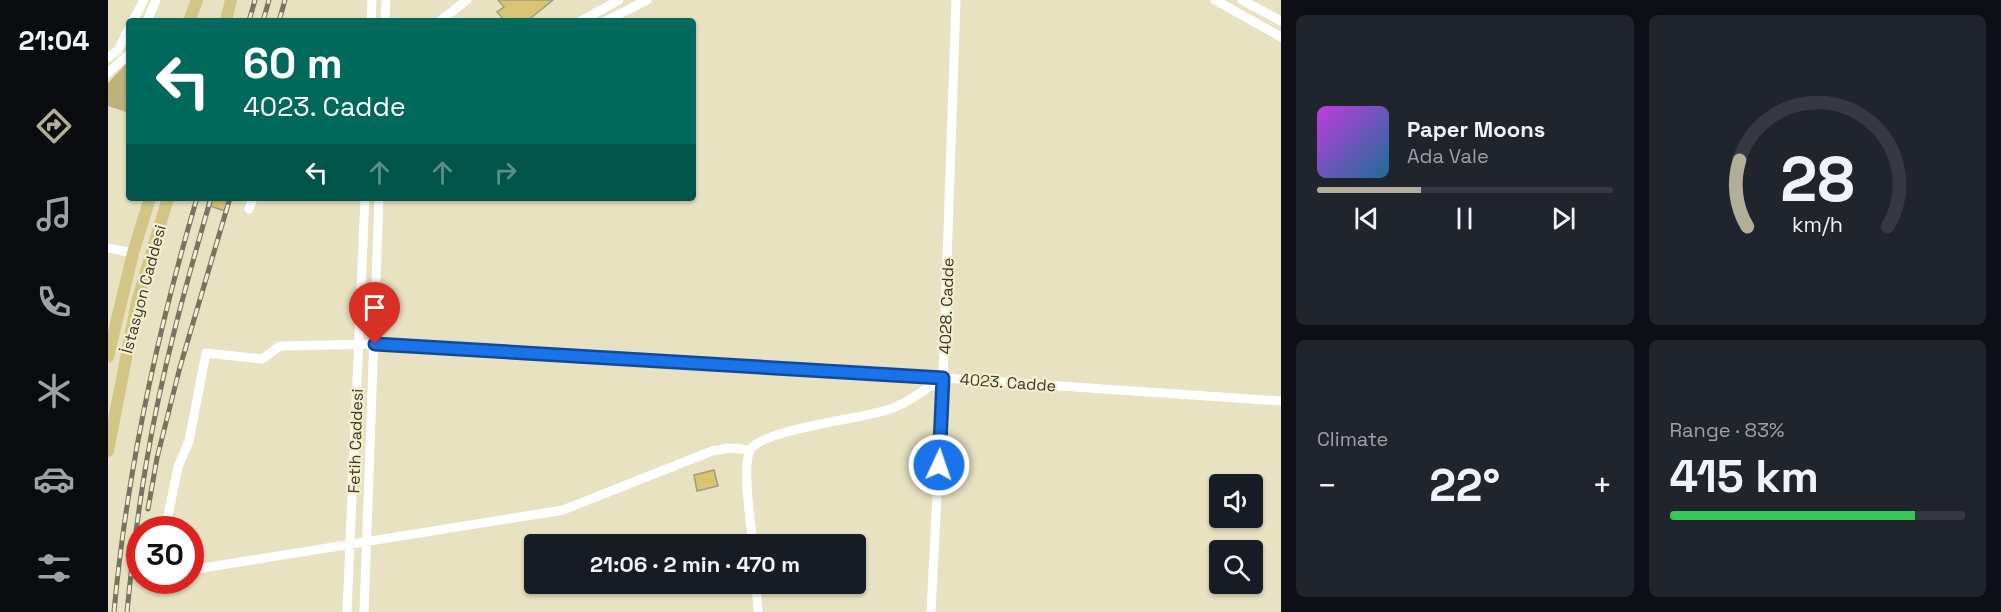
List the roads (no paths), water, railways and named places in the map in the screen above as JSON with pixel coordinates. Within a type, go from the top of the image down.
[{"type":"main road","points":[[189,18],[192,0]]},
{"type":"main road","points":[[189,18],[197,0]]},
{"type":"main road","points":[[226,18],[230,2]]},
{"type":"main road","name":"İstasyon Caddesi","points":[[108,357],[113,309],[149,201]]},
{"type":"main road","name":"İstasyon Caddesi","points":[[108,451],[136,302],[167,201]]},
{"type":"street","points":[[135,18],[144,0]]},
{"type":"street","points":[[148,18],[156,0]]},
{"type":"street","points":[[371,18],[372,0]]},
{"type":"street","points":[[385,18],[386,0]]},
{"type":"street","points":[[444,18],[467,0]]},
{"type":"street","points":[[586,18],[619,0]]},
{"type":"street","points":[[612,18],[647,0]]},
{"type":"street","name":"4028. Cadde","points":[[931,612],[943,378],[956,0]]},
{"type":"street","points":[[1215,0],[1281,37]]},
{"type":"street","points":[[1242,0],[1281,21]]},
{"type":"street","points":[[108,58],[117,50],[126,34]]},
{"type":"street","points":[[108,73],[126,57]]},
{"type":"street","points":[[249,209],[252,201]]},
{"type":"street","name":"Fetih Caddesi","points":[[347,612],[365,201]]},
{"type":"street","name":"Fetih Caddesi","points":[[364,612],[379,201]]},
{"type":"street","points":[[108,248],[133,254]]},
{"type":"street","name":"4023. Cadde","points":[[168,516],[178,467],[189,441],[206,353],[262,359],[280,346],[375,344],[1281,401]]},
{"type":"street","points":[[752,534],[746,469],[750,450],[762,440],[889,409],[943,378]]},
{"type":"street","points":[[204,568],[562,510],[712,451],[730,448],[750,450]]},
{"type":"street","points":[[757,594],[758,612]]},
{"type":"railway","points":[[250,18],[255,0]]},
{"type":"railway","points":[[264,18],[269,0]]},
{"type":"railway","points":[[280,18],[285,0]]},
{"type":"railway","points":[[114,612],[127,507],[145,403],[169,300],[196,201]]},
{"type":"railway","points":[[127,612],[138,516],[153,426],[175,327],[210,201]]},
{"type":"railway","points":[[148,509],[157,458],[180,367],[229,201]]}]
